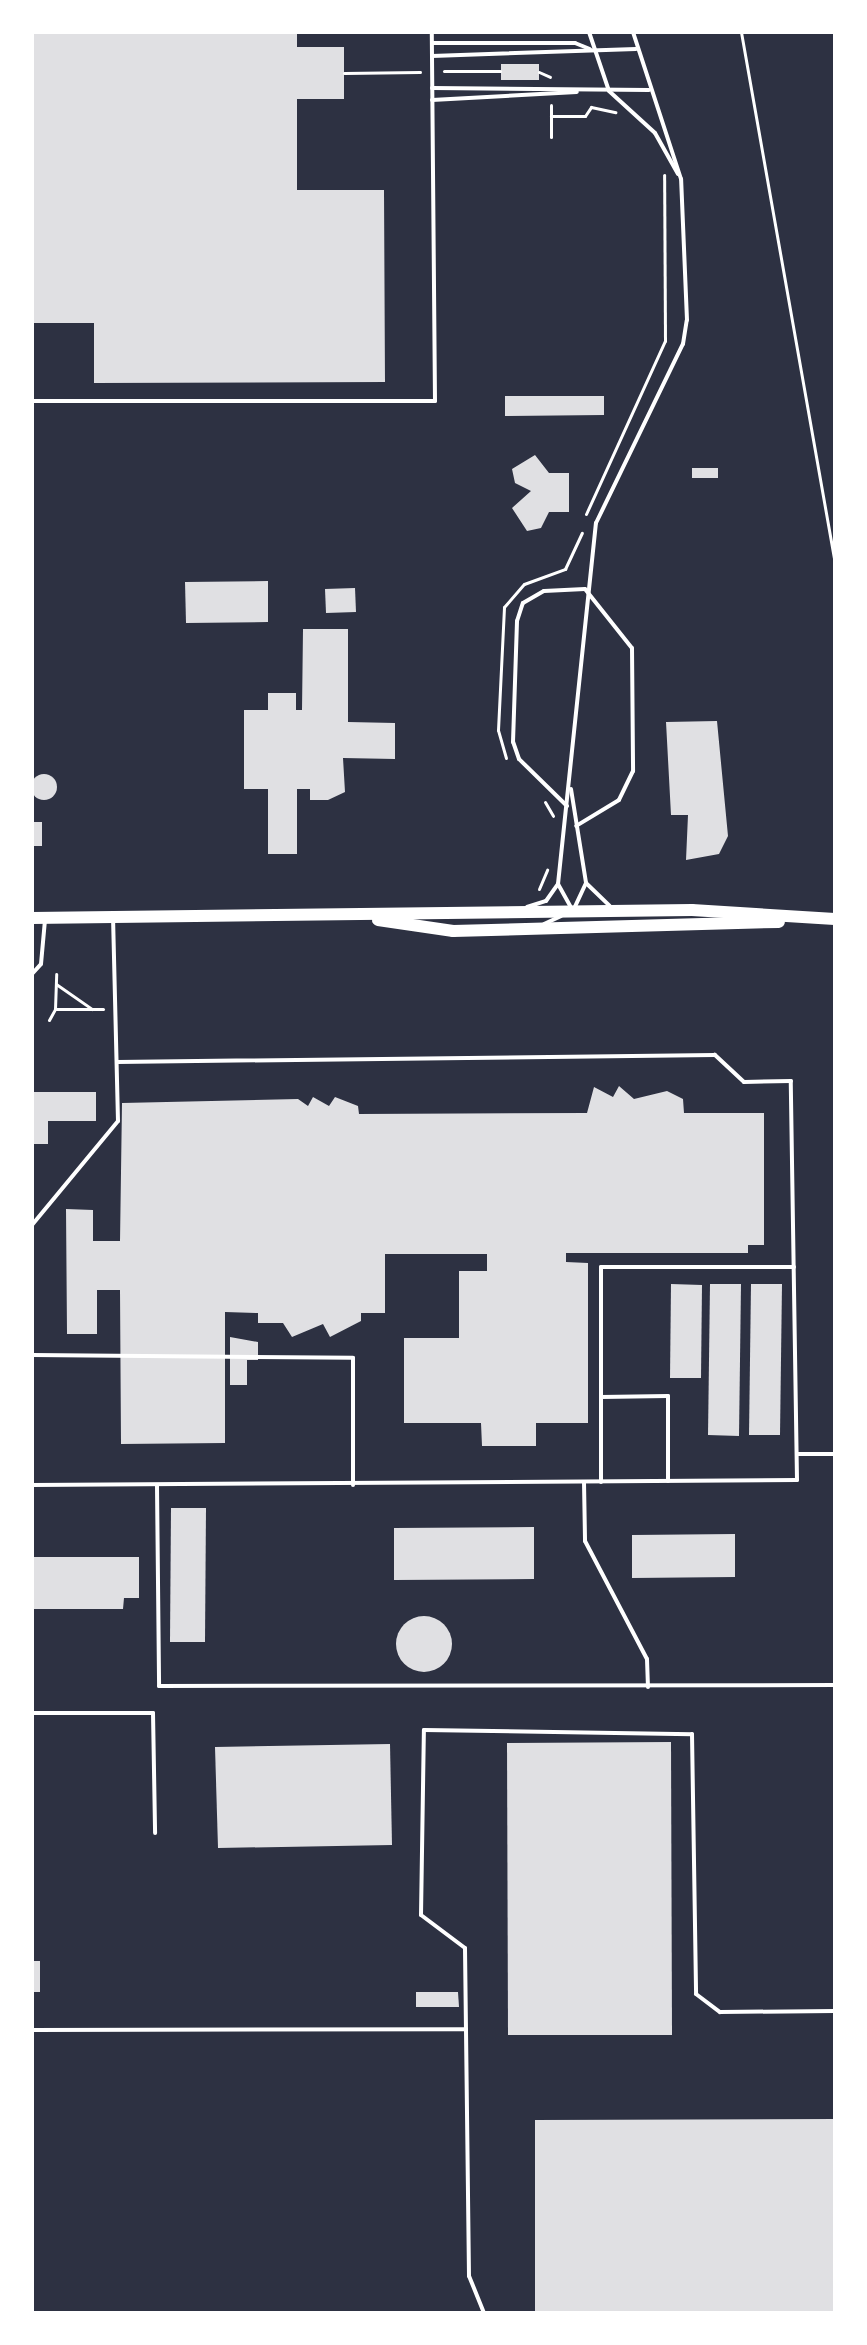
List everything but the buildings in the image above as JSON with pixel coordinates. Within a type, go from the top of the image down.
[{"type":"main road","points":[[38,918],[334,917],[517,910],[619,910],[830,919]]},
{"type":"main road","points":[[334,917],[531,931],[606,931],[830,919]]},
{"type":"lane","points":[[32,401],[435,401],[432,32]]},
{"type":"lane","points":[[589,32],[590,49],[609,91],[655,133],[681,179]]},
{"type":"lane","points":[[517,910],[546,901],[558,884],[571,782],[585,589],[596,523],[683,344],[681,179],[633,32]]},
{"type":"lane","points":[[432,43],[575,43],[590,49]]},
{"type":"lane","points":[[432,56],[637,49]]},
{"type":"lane","points":[[432,88],[578,92]]},
{"type":"lane","points":[[432,100],[650,90]]},
{"type":"lane","points":[[567,807],[519,759],[513,742],[517,621],[523,603],[544,591],[585,589]]},
{"type":"lane","points":[[576,826],[619,800],[633,771],[632,648],[585,589]]},
{"type":"lane","points":[[571,782],[586,883],[597,900],[619,910]]},
{"type":"lane","points":[[531,931],[573,910],[586,883]]},
{"type":"lane","points":[[558,884],[573,910],[606,931]]},
{"type":"lane","points":[[32,974],[41,964],[38,918]]},
{"type":"lane","points":[[32,1225],[118,1121],[113,918]]},
{"type":"lane","points":[[32,1485],[797,1480],[791,1081],[744,1082],[715,1055],[117,1062]]},
{"type":"lane","points":[[601,1482],[601,1267],[794,1267]]},
{"type":"lane","points":[[32,1355],[353,1358],[353,1485]]},
{"type":"lane","points":[[601,1397],[668,1396],[668,1481]]},
{"type":"lane","points":[[797,1454],[835,1454]]},
{"type":"lane","points":[[584,1482],[585,1541],[647,1659],[648,1687]]},
{"type":"lane","points":[[157,1486],[159,1686],[835,1685]]},
{"type":"lane","points":[[32,1713],[153,1713],[155,1833]]},
{"type":"lane","points":[[484,2313],[469,2276],[465,1948],[421,1915],[420,1743],[430,1727],[692,1734],[696,1994],[720,2012],[835,2011]]},
{"type":"lane","points":[[32,2030],[466,2029]]},
{"type":"path","points":[[741,32],[835,564]]},
{"type":"path","points":[[551,116],[585,116],[591,107],[626,118]]},
{"type":"path","points":[[510,765],[498,730],[504,607],[524,584],[556,575],[573,560],[610,450],[665,341],[661,161]]},
{"type":"path","points":[[537,793],[555,824]]},
{"type":"path","points":[[49,1020],[55,1009],[56,974]]},
{"type":"path","points":[[56,984],[92,1009]]},
{"type":"path","points":[[55,1009],[114,1009]]}]
